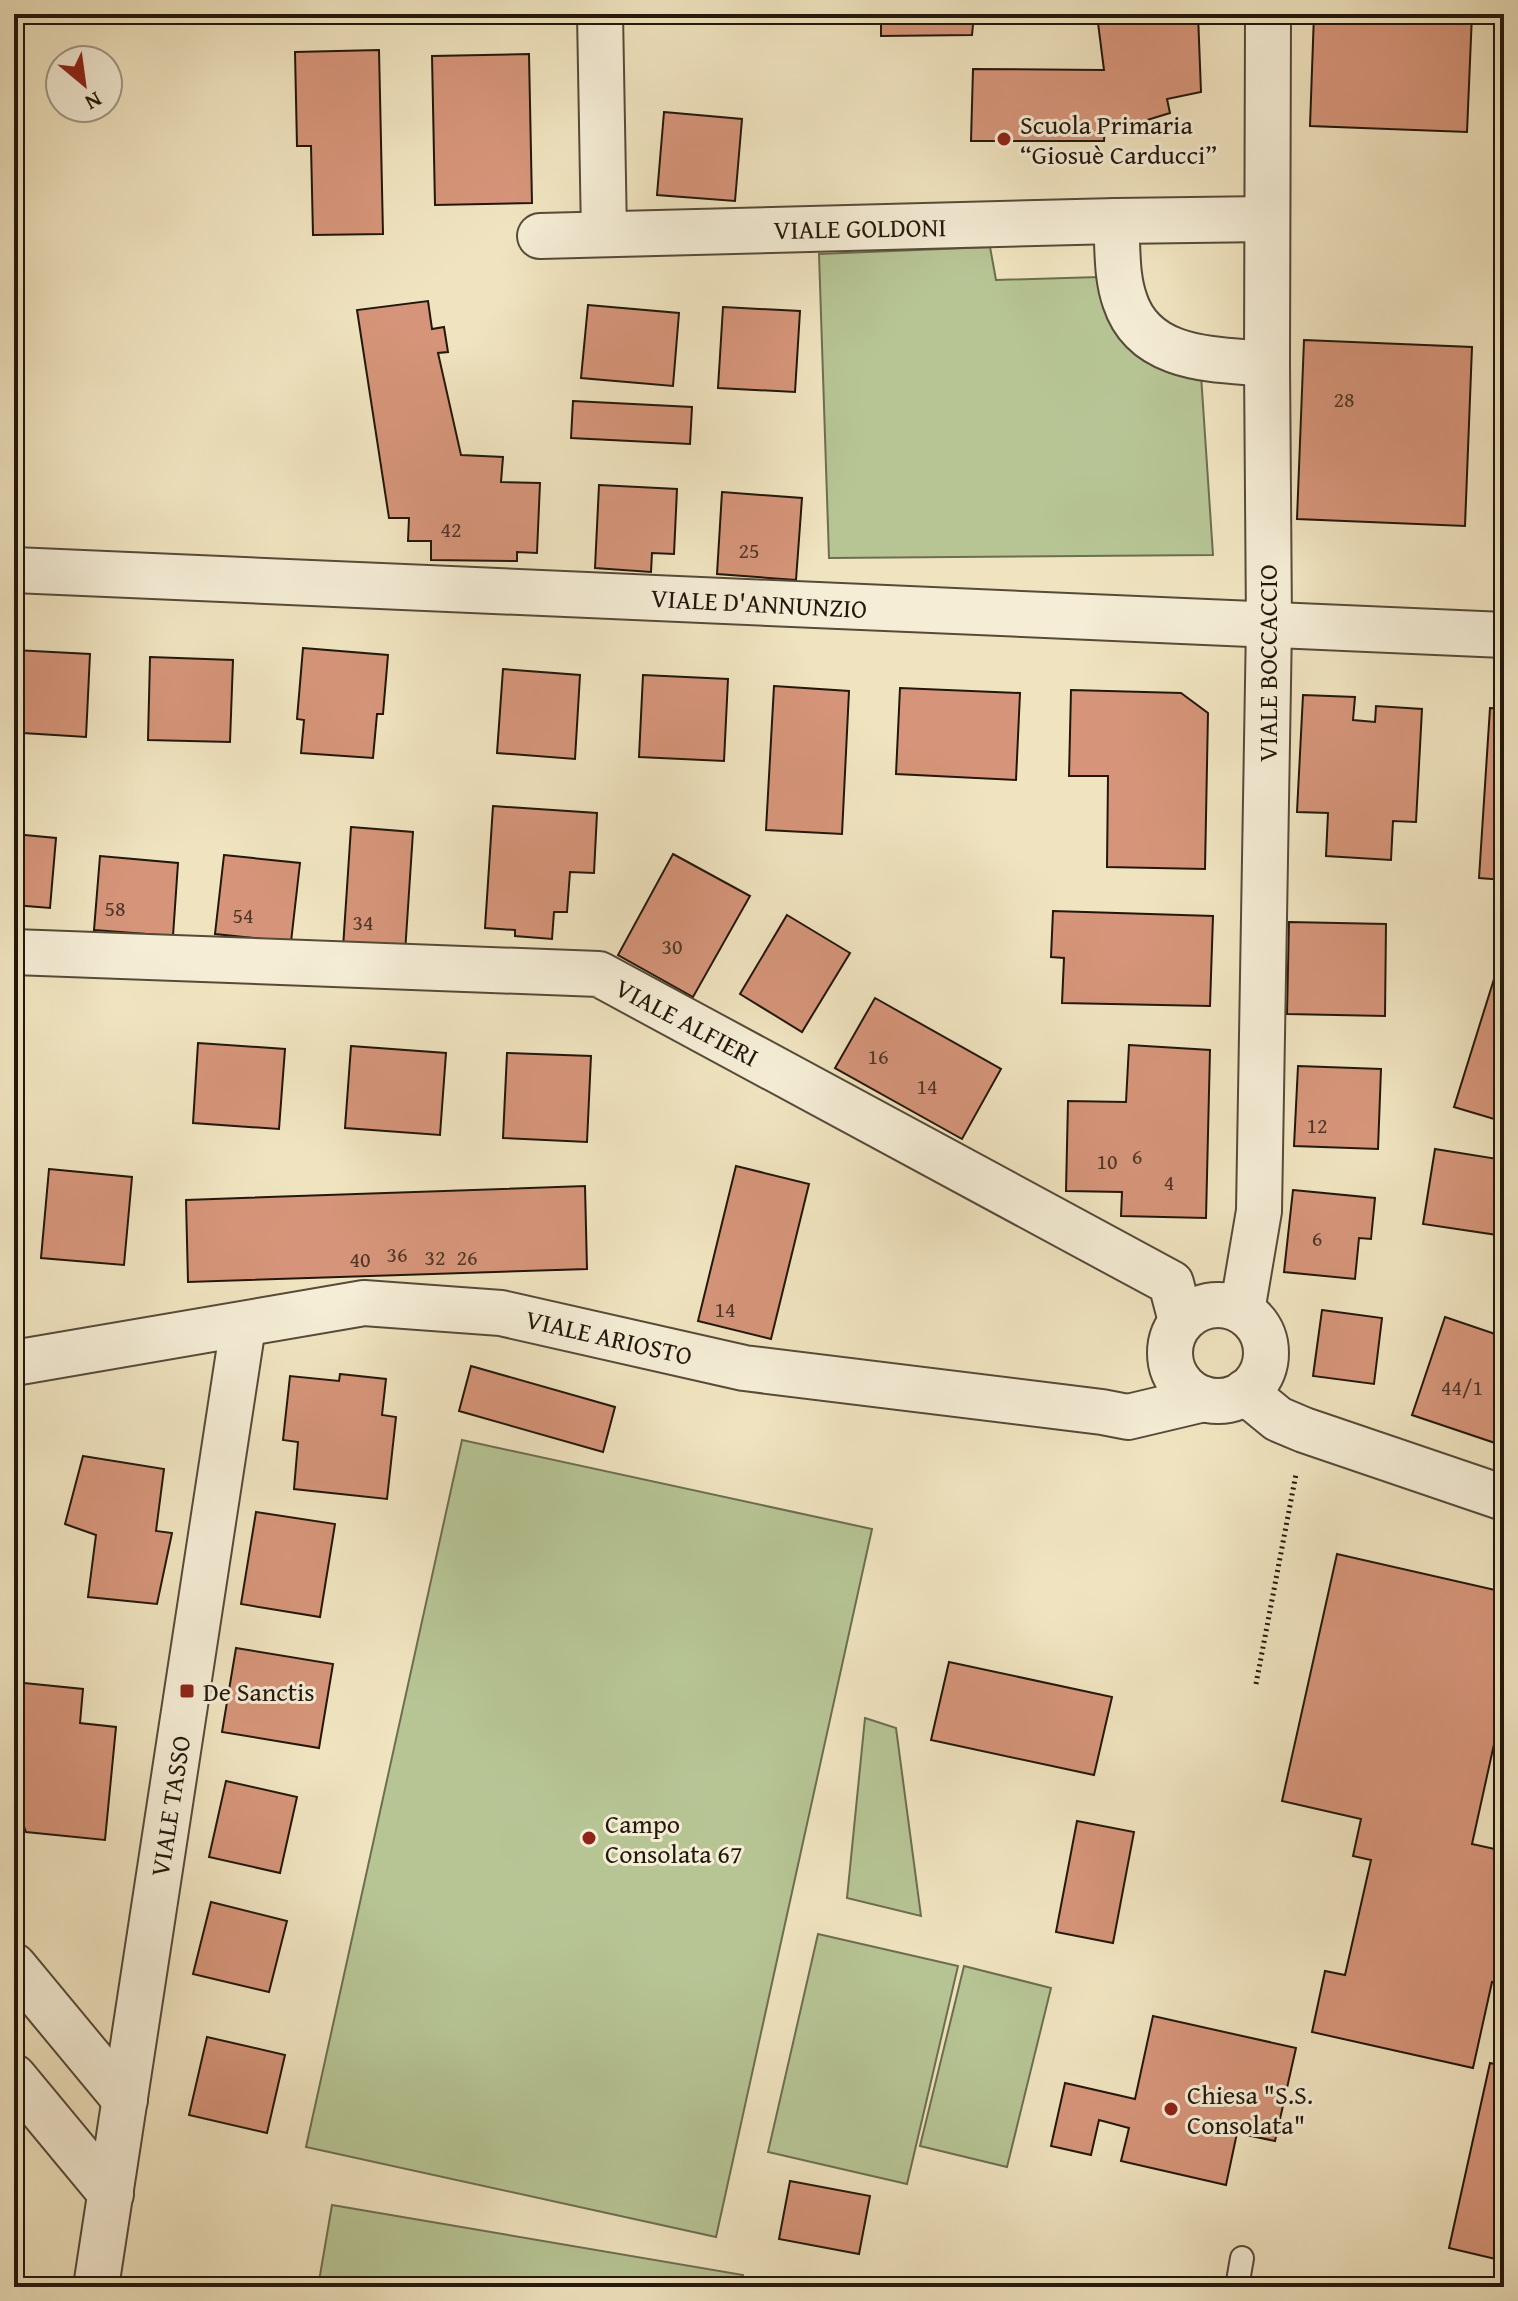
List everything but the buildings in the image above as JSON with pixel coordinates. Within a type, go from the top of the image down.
[{"type":"street","points":[[600,14],[604,234]]},
{"type":"street","name":"VIALE BOCCACCIO","points":[[1242,1311],[1259,1211],[1269,625],[1268,14]]},
{"type":"street","name":"VIALE GOLDONI","points":[[540,236],[1267,219]]},
{"type":"street","points":[[1116,221],[1119,276],[1125,302],[1135,322],[1149,338],[1170,350],[1191,356],[1267,364]]},
{"type":"street","name":"VIALE D'ANNUNZIO","points":[[14,570],[1504,635]]},
{"type":"street","name":"VIALE ALFIERI","points":[[14,952],[599,974],[1171,1283],[1181,1321]]},
{"type":"street","name":"VIALE ARIOSTO","points":[[14,1363],[364,1303],[501,1313],[744,1368],[1128,1417],[1224,1396]]},
{"type":"street","points":[[1224,1396],[1257,1380],[1265,1352],[1263,1337],[1255,1322],[1242,1311],[1225,1305],[1202,1308],[1181,1321],[1172,1336],[1169,1350],[1171,1364],[1185,1388],[1224,1396],[1304,1430],[1504,1498]]},
{"type":"street","name":"VIALE TASSO","points":[[96,2287],[243,1326]]},
{"type":"street","points":[[14,1966],[125,2100]]},
{"type":"street","points":[[14,2077],[111,2194]]},
{"type":"lane","points":[[1237,2287],[1242,2258]]},
{"type":"path","points":[[1256,1684],[1304,1430]]},
{"type":"green space","points":[[990,247],[996,280],[1099,277],[1201,375],[1213,555],[829,558],[819,254]]},
{"type":"green space","name":"Campo Consolata 67","points":[[462,1440],[872,1529],[716,2237],[306,2147]]},
{"type":"green space","points":[[865,1718],[896,1728],[921,1916],[847,1898]]},
{"type":"green space","points":[[818,1934],[958,1966],[907,2184],[768,2152]]},
{"type":"green space","points":[[964,1966],[1051,1988],[1007,2167],[920,2146]]},
{"type":"green space","points":[[332,2205],[743,2275],[741,2287],[318,2287]]},
{"type":"place","name":"Scuola Primaria “Giosuè Carducci”","points":[[1004,139]]},
{"type":"place","name":"De Sanctis","points":[[187,1691]]},
{"type":"place","name":"Campo Consolata 67","points":[[589,1838]]},
{"type":"place","name":"Chiesa \"S.S. Consolata\"","points":[[1171,2109]]}]
